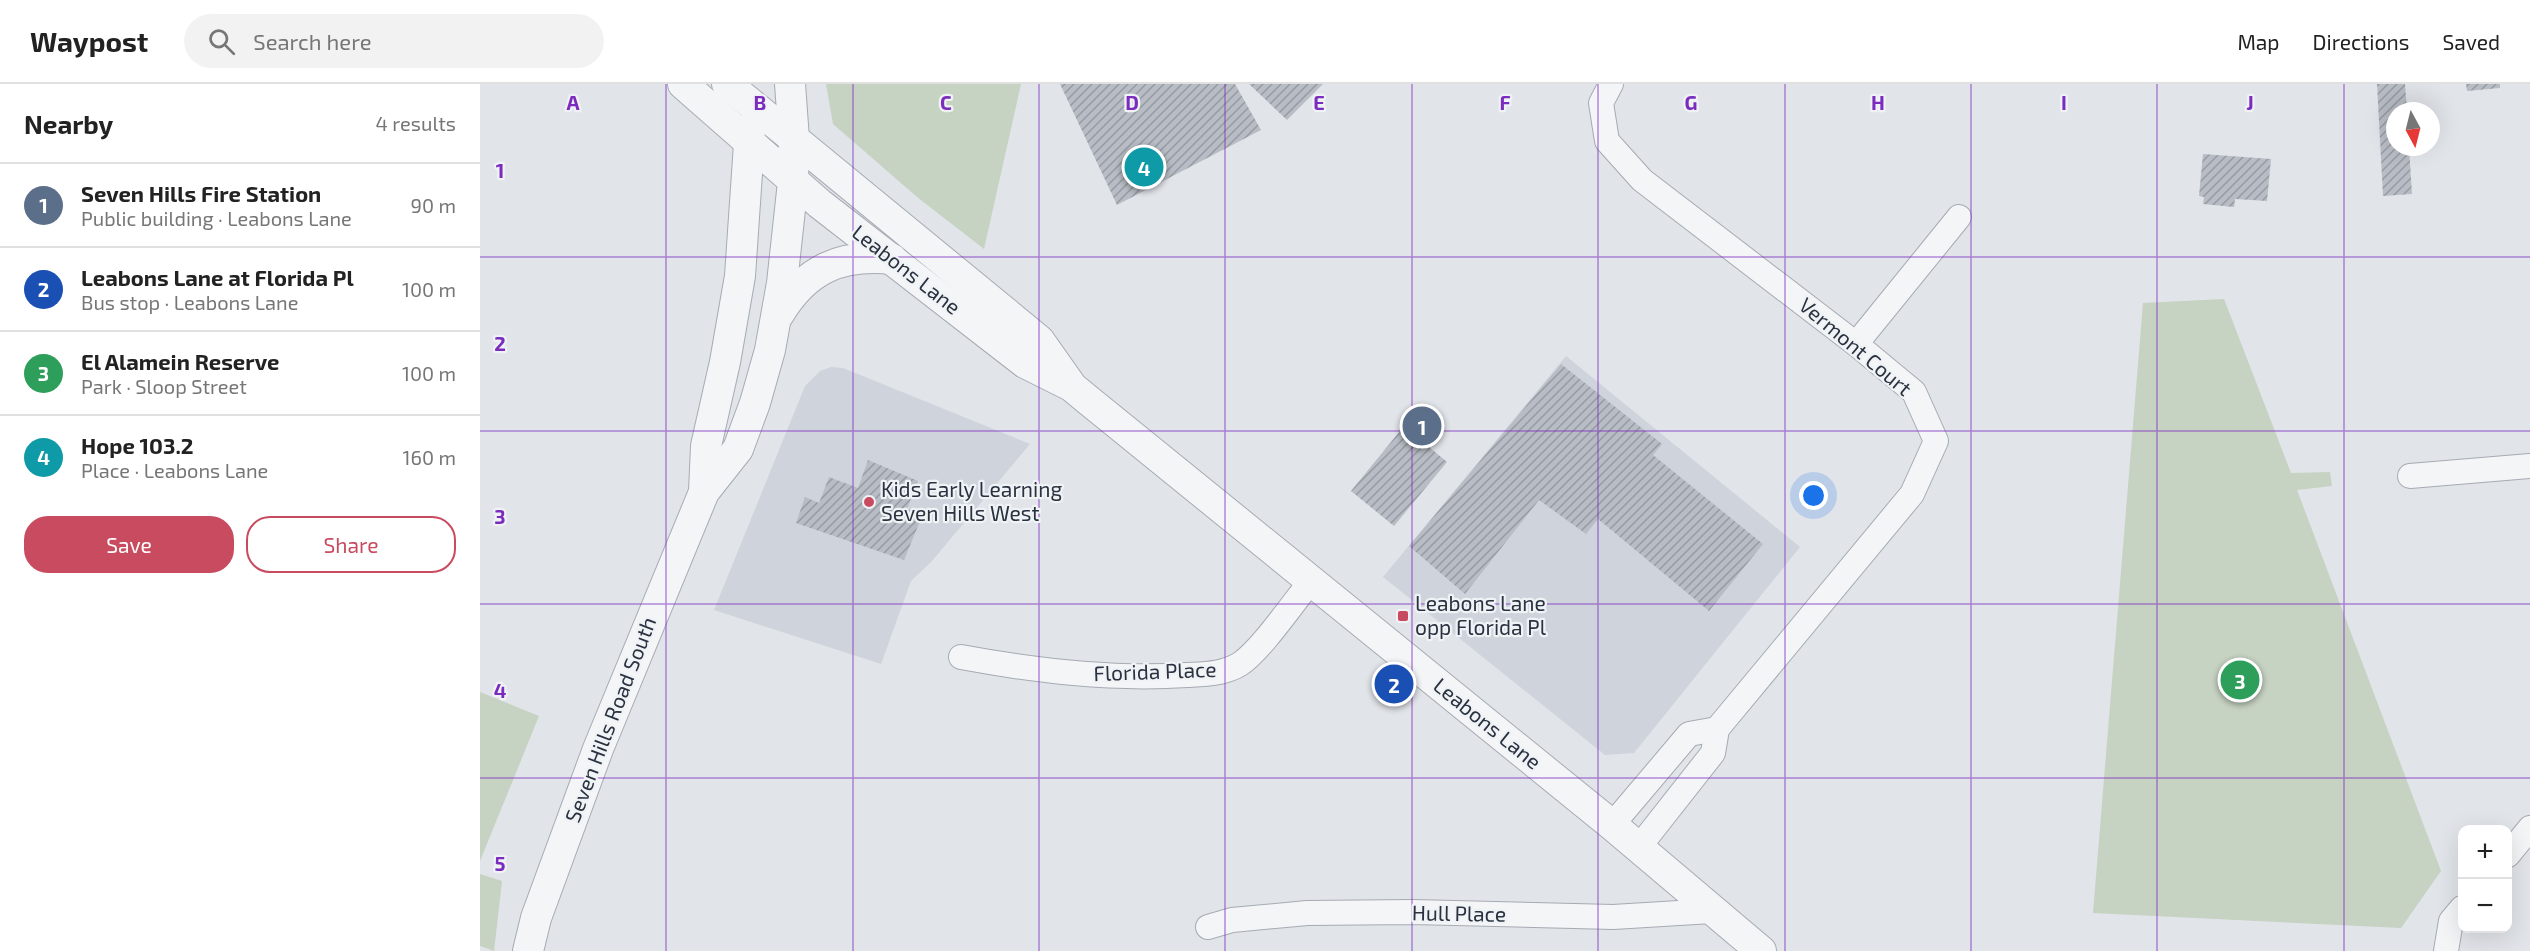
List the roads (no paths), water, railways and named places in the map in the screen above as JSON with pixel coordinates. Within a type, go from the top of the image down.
[{"type":"street","name":"Leabons Lane","points":[[683,84],[793,182],[1025,363],[1071,386],[1639,847],[1761,951]]},
{"type":"street","name":"Leabons Lane","points":[[727,84],[751,94],[794,139],[1039,340],[1071,386]]},
{"type":"street","name":"Seven Hills Road South","points":[[528,951],[536,918],[598,749],[704,492],[738,449],[761,382],[775,320],[793,182],[794,139],[790,84]]},
{"type":"street","name":"Vermont Court","points":[[1611,84],[1601,103],[1607,141],[1642,180],[1856,344],[1914,392],[1936,441],[1912,494],[1717,729],[1713,753],[1639,847]]},
{"type":"street","name":"Seven Hills Road South","points":[[704,492],[706,446],[725,362],[740,276],[751,94]]},
{"type":"street","points":[[1856,344],[1959,218]]},
{"type":"street","points":[[775,320],[788,299],[816,272],[859,258],[892,259]]},
{"type":"street","points":[[2410,476],[2530,466]]},
{"type":"street","name":"Florida Place","points":[[961,657],[1037,671],[1132,676],[1211,673],[1230,669],[1250,657],[1311,581]]},
{"type":"street","points":[[1612,825],[1689,734],[1717,729]]},
{"type":"street","points":[[2512,850],[2530,828]]},
{"type":"street","name":"Hull Place","points":[[1208,927],[1232,920],[1307,913],[1413,912],[1613,917],[1712,911]]},
{"type":"street","points":[[2446,951],[2451,921],[2458,913]]},
{"type":"place","name":"Hope 103.2","points":[[1144,167]]},
{"type":"place","name":"Seven Hills Fire Station","points":[[1422,426]]},
{"type":"place","name":"Kids Early Learning Seven Hills West","points":[[869,502]]},
{"type":"place","name":"Leabons Lane opp Florida Pl","points":[[1403,616]]},
{"type":"place","name":"El Alamein Reserve","points":[[2240,680]]},
{"type":"place","name":"Leabons Lane at Florida Pl","points":[[1394,684]]}]
